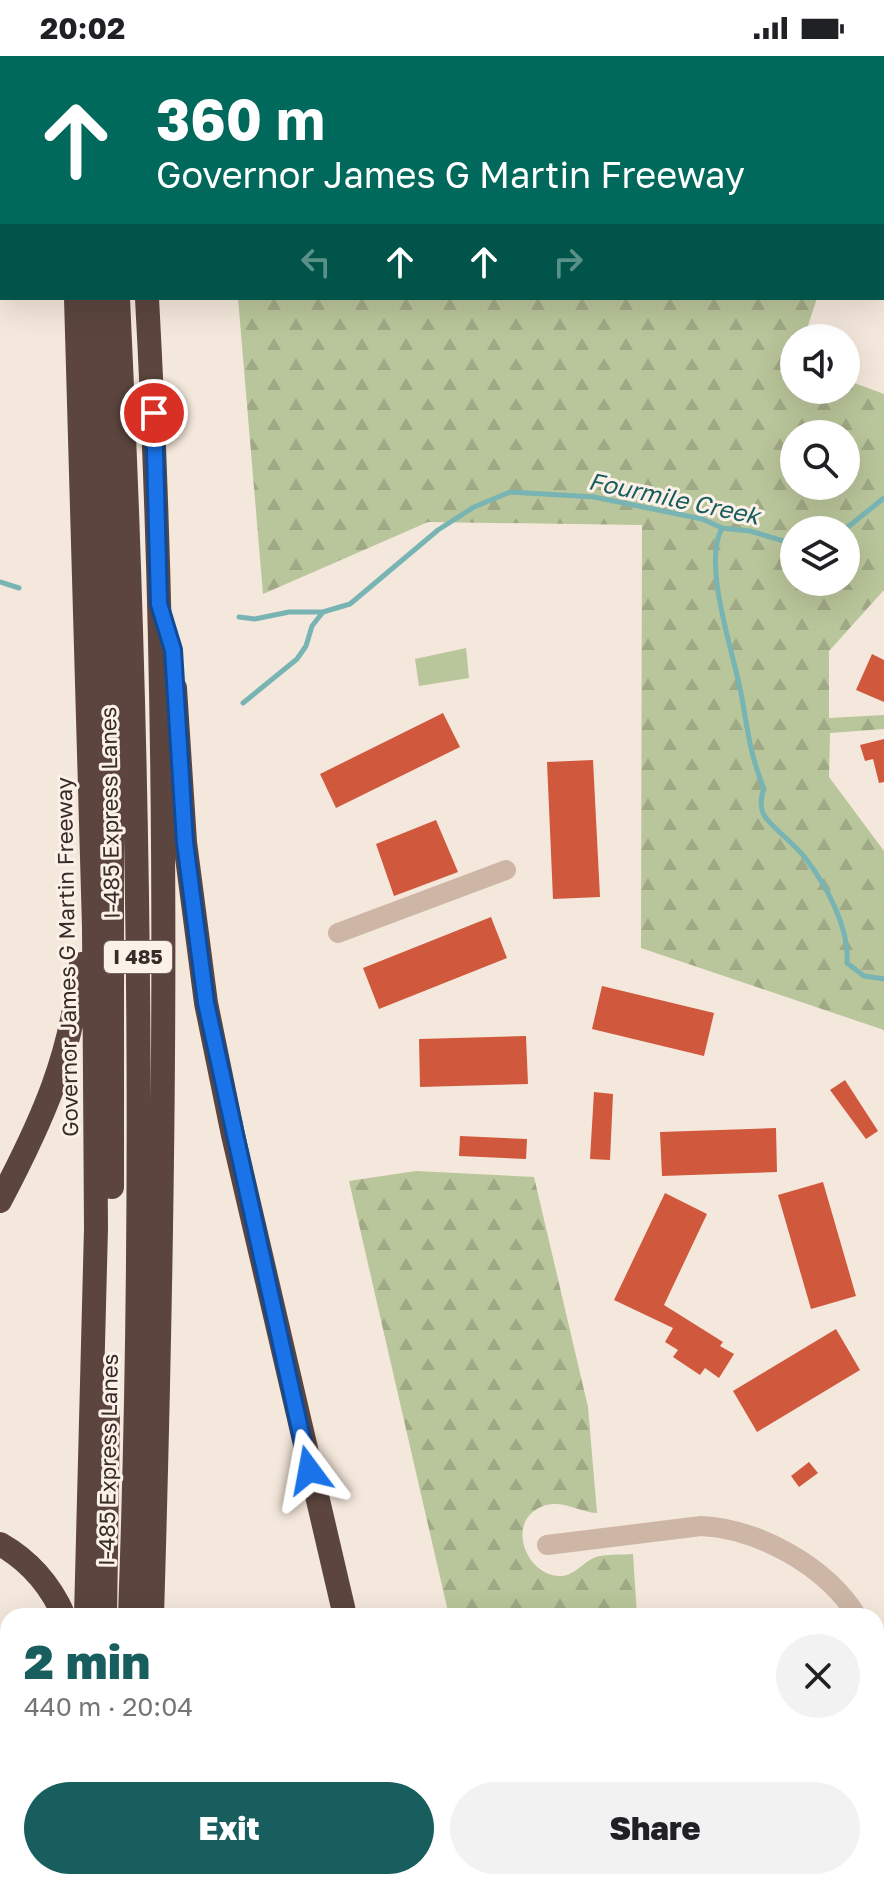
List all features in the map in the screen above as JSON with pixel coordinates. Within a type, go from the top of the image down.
[{"type":"highway","name":"Governor James G Martin Freeway","points":[[76,300],[92,854],[96,1228],[86,1608]]},
{"type":"highway","name":"I-485 Express Lanes","points":[[99,300],[114,1028],[105,1608]]},
{"type":"highway","name":"I-485 Express Lanes","points":[[118,300],[132,603],[138,842],[137,1436],[130,1608]]},
{"type":"highway","name":"I 485","points":[[147,300],[159,604],[164,1207],[152,1608]]},
{"type":"highway","points":[[159,604],[173,650],[185,842],[206,1003],[260,1256],[343,1608]]},
{"type":"highway","points":[[0,1201],[33,1139],[69,1047],[92,854]]},
{"type":"highway","points":[[0,1544],[35,1569],[55,1595],[61,1608]]},
{"type":"street","points":[[338,933],[506,870]]},
{"type":"street","points":[[547,1545],[701,1526],[722,1527],[748,1535],[800,1561],[833,1587],[850,1608]]},
{"type":"green space","points":[[238,300],[816,300],[809,324],[780,324],[780,404],[860,404],[860,385],[884,394],[884,590],[829,651],[829,718],[884,715],[884,729],[830,733],[829,777],[884,851],[884,1030],[641,948],[642,525],[428,522],[263,594]]},
{"type":"green space","points":[[466,648],[469,678],[419,686],[415,659]]},
{"type":"green space","points":[[416,1171],[534,1177],[588,1407],[597,1513],[557,1504],[543,1506],[525,1522],[524,1545],[536,1566],[558,1576],[574,1572],[596,1557],[633,1554],[636,1608],[447,1608],[349,1181]]},
{"type":"building","points":[[872,654],[884,660],[884,702],[856,690]]},
{"type":"building","points":[[443,713],[460,747],[336,808],[320,774]]},
{"type":"building","points":[[884,739],[884,782],[879,783],[873,759],[865,761],[860,745]]},
{"type":"building","points":[[593,760],[600,897],[553,899],[547,762]]},
{"type":"building","points":[[436,820],[458,872],[394,896],[376,844]]},
{"type":"building","points":[[491,917],[507,958],[379,1009],[363,968]]},
{"type":"building","points":[[602,986],[714,1013],[704,1056],[592,1029]]},
{"type":"building","points":[[526,1036],[528,1084],[420,1087],[419,1039]]},
{"type":"building","points":[[845,1080],[878,1131],[866,1139],[830,1090]]},
{"type":"building","points":[[594,1092],[613,1094],[610,1160],[590,1159]]},
{"type":"building","points":[[776,1128],[777,1172],[662,1176],[660,1132]]},
{"type":"building","points":[[460,1136],[527,1139],[526,1159],[459,1156]]},
{"type":"building","points":[[823,1182],[856,1296],[811,1309],[778,1195]]},
{"type":"building","points":[[665,1193],[707,1214],[664,1305],[723,1342],[720,1346],[734,1354],[719,1378],[705,1368],[700,1375],[673,1357],[678,1350],[665,1342],[673,1328],[614,1300]]},
{"type":"building","points":[[836,1329],[860,1370],[757,1432],[733,1391]]},
{"type":"building","points":[[809,1462],[818,1473],[799,1487],[791,1476]]},
{"type":"waterway","name":"Fourmile Creek","points":[[243,703],[297,659],[306,646],[312,626],[323,612],[350,604],[438,530],[474,507],[510,492],[594,497],[702,519],[722,528],[750,531],[780,540]]},
{"type":"waterway","name":"Fourmile Creek","points":[[860,517],[884,498]]},
{"type":"waterway","points":[[722,528],[715,563],[717,585],[752,752],[764,789],[761,800],[763,812],[797,848],[822,882],[841,923],[847,963],[864,976],[884,979]]},
{"type":"waterway","points":[[0,582],[19,588]]},
{"type":"waterway","points":[[239,617],[255,619],[289,612],[323,612]]},
{"type":"route","points":[[154,413],[159,604],[173,650],[185,842],[206,1003],[309,1470]]}]
